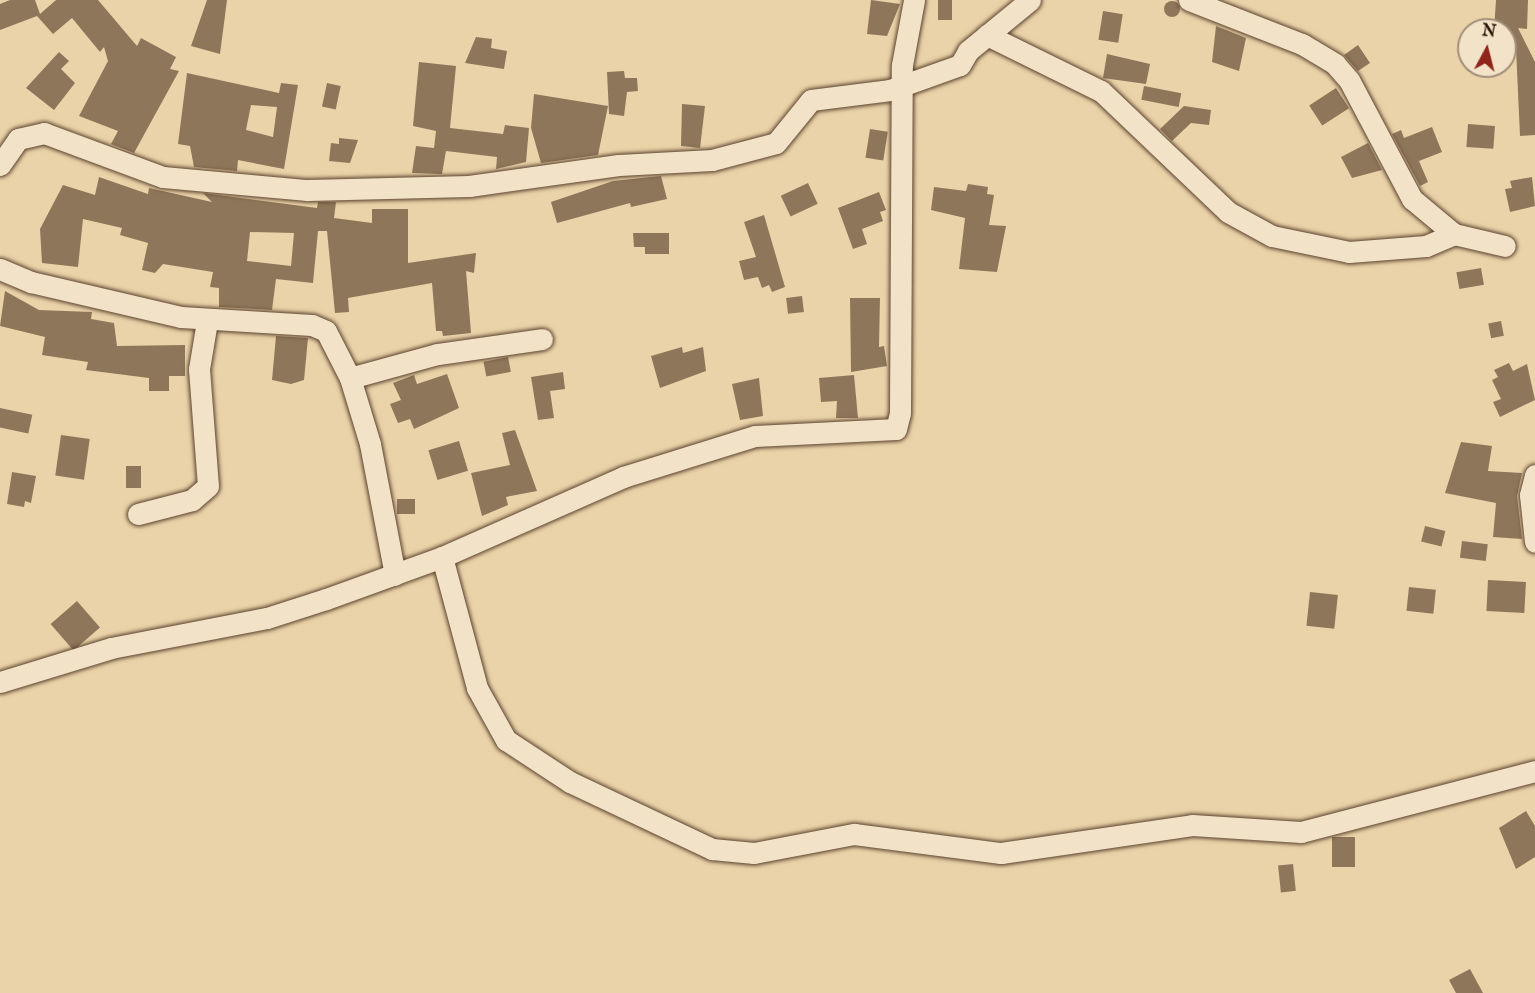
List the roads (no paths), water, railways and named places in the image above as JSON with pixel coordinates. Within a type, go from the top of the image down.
[{"type":"street","points":[[0,682],[111,648],[267,618],[442,557],[623,477],[755,436],[896,429],[900,413],[902,86],[904,42],[914,0]]},
{"type":"street","points":[[0,165],[18,139],[44,133],[163,177],[216,184],[307,190],[469,186],[756,152],[776,143],[811,100],[902,86],[960,65],[987,35],[1030,0]]},
{"type":"street","points":[[1189,0],[1302,44],[1335,64],[1349,80],[1412,199],[1454,234],[1504,246]]},
{"type":"street","points":[[987,35],[1101,91],[1228,212],[1272,236],[1349,252],[1426,246],[1454,234]]},
{"type":"street","points":[[0,269],[100,300],[207,321],[312,325],[326,331],[350,378],[380,480],[395,575]]},
{"type":"street","points":[[138,514],[192,500],[208,486],[199,378],[207,321]]},
{"type":"street","points":[[350,378],[438,354],[542,339]]},
{"type":"street","points":[[1535,475],[1530,495],[1535,542]]},
{"type":"street","points":[[442,557],[477,688],[507,740],[570,783],[711,849],[754,853],[854,834],[1001,853],[1192,825],[1301,832],[1535,771]]}]
